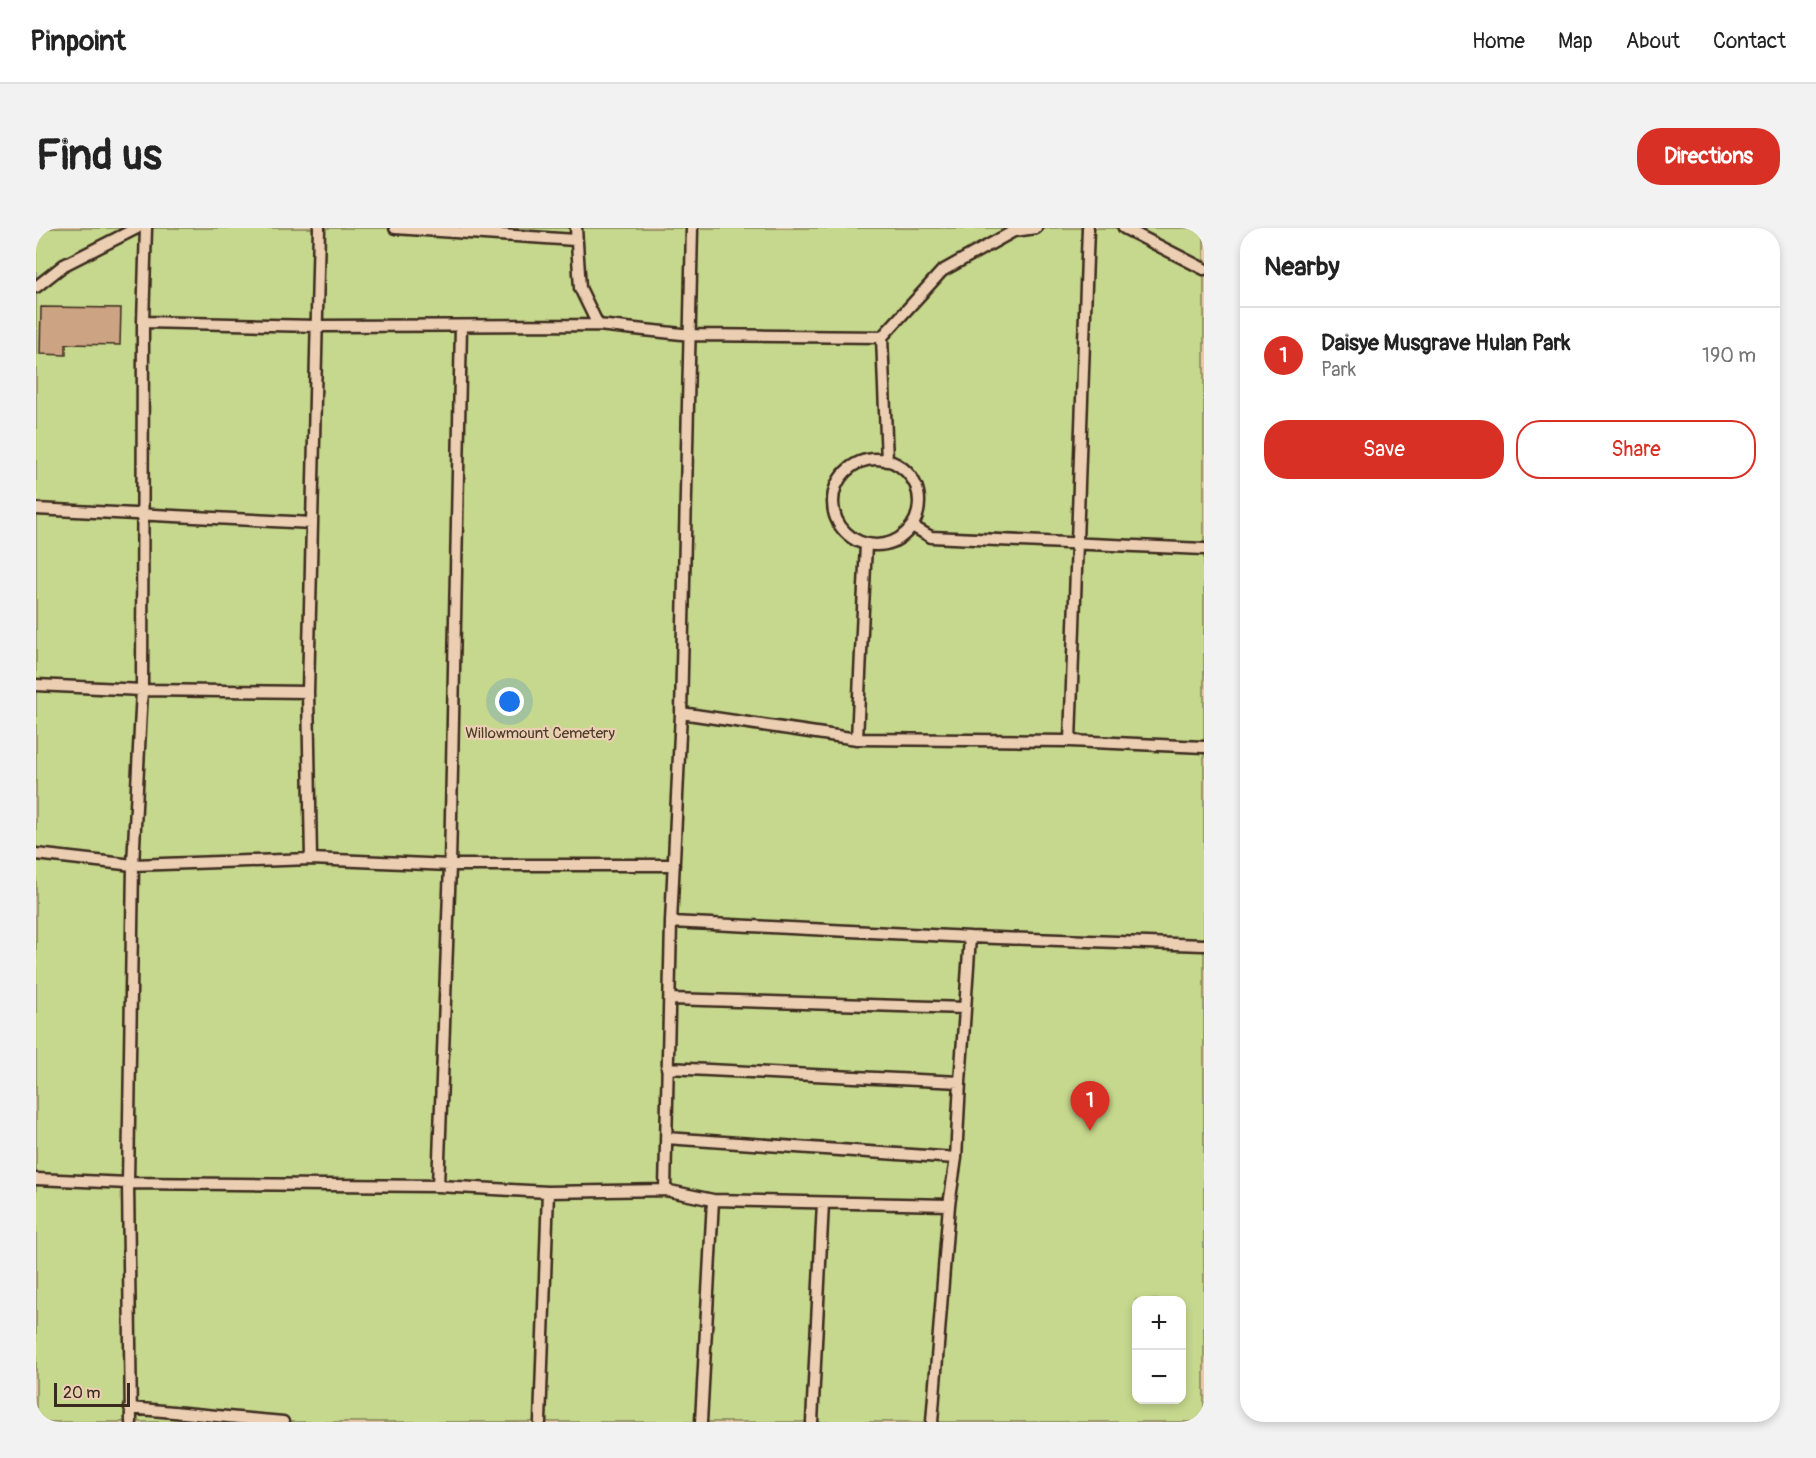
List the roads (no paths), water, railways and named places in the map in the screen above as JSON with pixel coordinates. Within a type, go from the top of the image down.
[{"type":"lane","points":[[36,287],[64,265],[137,228]]},
{"type":"lane","points":[[131,1422],[128,1183],[133,865],[141,690],[142,322],[146,228]]},
{"type":"lane","points":[[311,859],[308,692],[319,228]]},
{"type":"lane","points":[[395,228],[575,240]]},
{"type":"lane","points":[[576,228],[580,288],[598,325]]},
{"type":"lane","points":[[665,1190],[671,922],[681,713],[692,228]]},
{"type":"lane","points":[[887,461],[882,338],[942,271],[1014,231],[1036,228]]},
{"type":"lane","points":[[1070,741],[1088,228]]},
{"type":"lane","points":[[1124,228],[1204,269]]},
{"type":"lane","points":[[142,322],[317,326],[598,325],[691,334],[882,338]]},
{"type":"lane","points":[[438,1186],[450,865],[461,326]]},
{"type":"lane","points":[[874,459],[900,466],[910,475],[917,487],[919,507],[912,526],[903,536],[879,545],[866,544],[853,539],[836,519],[833,505],[834,491],[840,479],[860,462],[874,459]]},
{"type":"lane","points":[[36,509],[312,523]]},
{"type":"lane","points":[[912,526],[931,537],[1204,549]]},
{"type":"lane","points":[[857,739],[866,544]]},
{"type":"lane","points":[[36,685],[141,690],[308,692]]},
{"type":"lane","points":[[681,713],[857,739],[1070,741],[1204,747]]},
{"type":"lane","points":[[36,855],[133,865],[311,859],[450,865],[674,865]]},
{"type":"lane","points":[[671,922],[970,938],[1204,945]]},
{"type":"lane","points":[[932,1422],[949,1205],[957,1158],[970,938]]},
{"type":"lane","points":[[670,999],[965,1008]]},
{"type":"lane","points":[[667,1068],[960,1083]]},
{"type":"lane","points":[[666,1138],[957,1158]]},
{"type":"lane","points":[[36,1179],[128,1183],[438,1186],[548,1192],[665,1190],[713,1200],[949,1205]]},
{"type":"lane","points":[[540,1422],[548,1192]]},
{"type":"lane","points":[[701,1422],[713,1200]]},
{"type":"lane","points":[[812,1422],[823,1203]]},
{"type":"lane","points":[[130,1408],[283,1422]]},
{"type":"place","name":"Daisye Musgrave Hulan Park","points":[[1090,1131]]},
{"type":"park label","name":"Willowmount Cemetery","points":[[540,733]]}]
